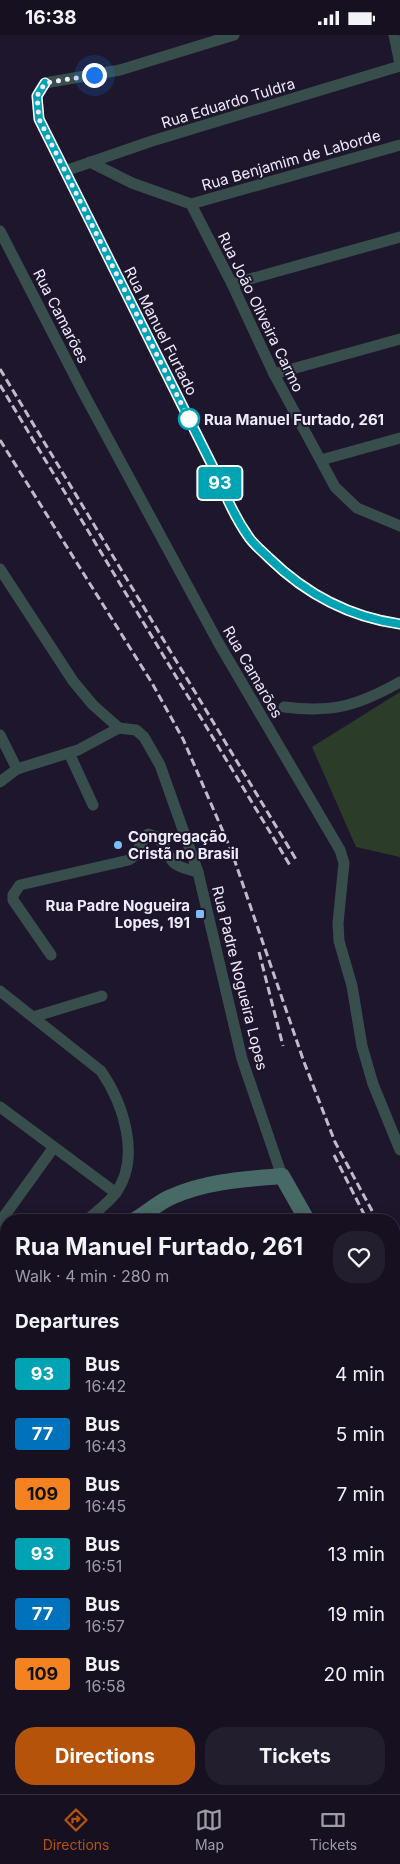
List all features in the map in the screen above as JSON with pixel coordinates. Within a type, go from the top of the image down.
[{"type":"main road","points":[[144,1214],[170,1197],[196,1188],[240,1179],[282,1176],[304,1214]]},
{"type":"street","name":"Rua Manuel Furtado","points":[[234,35],[120,70],[45,83],[37,96],[39,119],[215,471],[231,509],[249,538],[292,580],[335,606],[380,621],[400,624]]},
{"type":"street","points":[[394,35],[400,65]]},
{"type":"street","name":"Rua Eduardo Tuldra","points":[[65,171],[400,65]]},
{"type":"street","name":"Rua Benjamim de Laborde","points":[[191,204],[400,145]]},
{"type":"street","points":[[90,162],[132,183],[191,204]]},
{"type":"street","name":"Rua João Oliveira Carmo","points":[[191,204],[232,284],[274,374],[335,487],[357,508],[400,526]]},
{"type":"street","name":"Rua Camarões","points":[[0,231],[84,394],[218,642],[340,851],[344,863],[338,923],[339,941],[352,987],[362,1046],[373,1084],[400,1150]]},
{"type":"street","points":[[232,284],[400,237]]},
{"type":"street","points":[[274,374],[400,339]]},
{"type":"street","points":[[321,460],[400,438]]},
{"type":"street","name":"Rua Padre Nogueira Lopes","points":[[0,569],[73,681],[93,705],[118,728],[136,730],[144,737],[160,765],[186,833],[198,872],[242,1059],[282,1176]]},
{"type":"street","points":[[284,707],[313,711],[338,709],[373,697],[400,682]]},
{"type":"street","points":[[0,782],[17,769],[97,742],[118,728]]},
{"type":"street","points":[[0,735],[17,769]]},
{"type":"street","points":[[69,753],[93,805]]},
{"type":"street","points":[[51,955],[13,900],[13,895],[20,885],[129,859],[138,853],[142,840],[148,834],[158,838],[170,860],[176,866],[198,872]]},
{"type":"street","points":[[0,991],[88,1059],[101,1071],[112,1087],[122,1112],[129,1148],[125,1171],[116,1193],[93,1214]]},
{"type":"street","points":[[33,1017],[102,996]]},
{"type":"street","points":[[0,1107],[116,1193]]},
{"type":"street","points":[[6,1214],[54,1147]]},
{"type":"green space","points":[[400,692],[400,857],[356,847],[312,747]]},
{"type":"railway","points":[[0,369],[297,861]]},
{"type":"railway","points":[[0,385],[291,867]]},
{"type":"railway","points":[[0,440],[152,683],[183,739],[231,850],[304,1062],[335,1142],[374,1214]]},
{"type":"railway","points":[[259,952],[283,1046]]},
{"type":"railway","points":[[334,1155],[364,1214]]},
{"type":"bus line","name":"93","points":[[45,83],[37,96],[36,107],[39,119],[215,471],[231,509],[249,538],[292,580],[335,606],[380,621],[400,624]]},
{"type":"place","name":"Rua Manuel Furtado, 261","points":[[189,419]]},
{"type":"place","name":"Congregação Cristã no Brasil","points":[[118,845]]},
{"type":"place","name":"Rua Padre Nogueira Lopes, 191","points":[[200,914]]},
{"type":"route","points":[[94,75],[45,83],[37,96],[36,107],[39,119],[189,419]]}]
